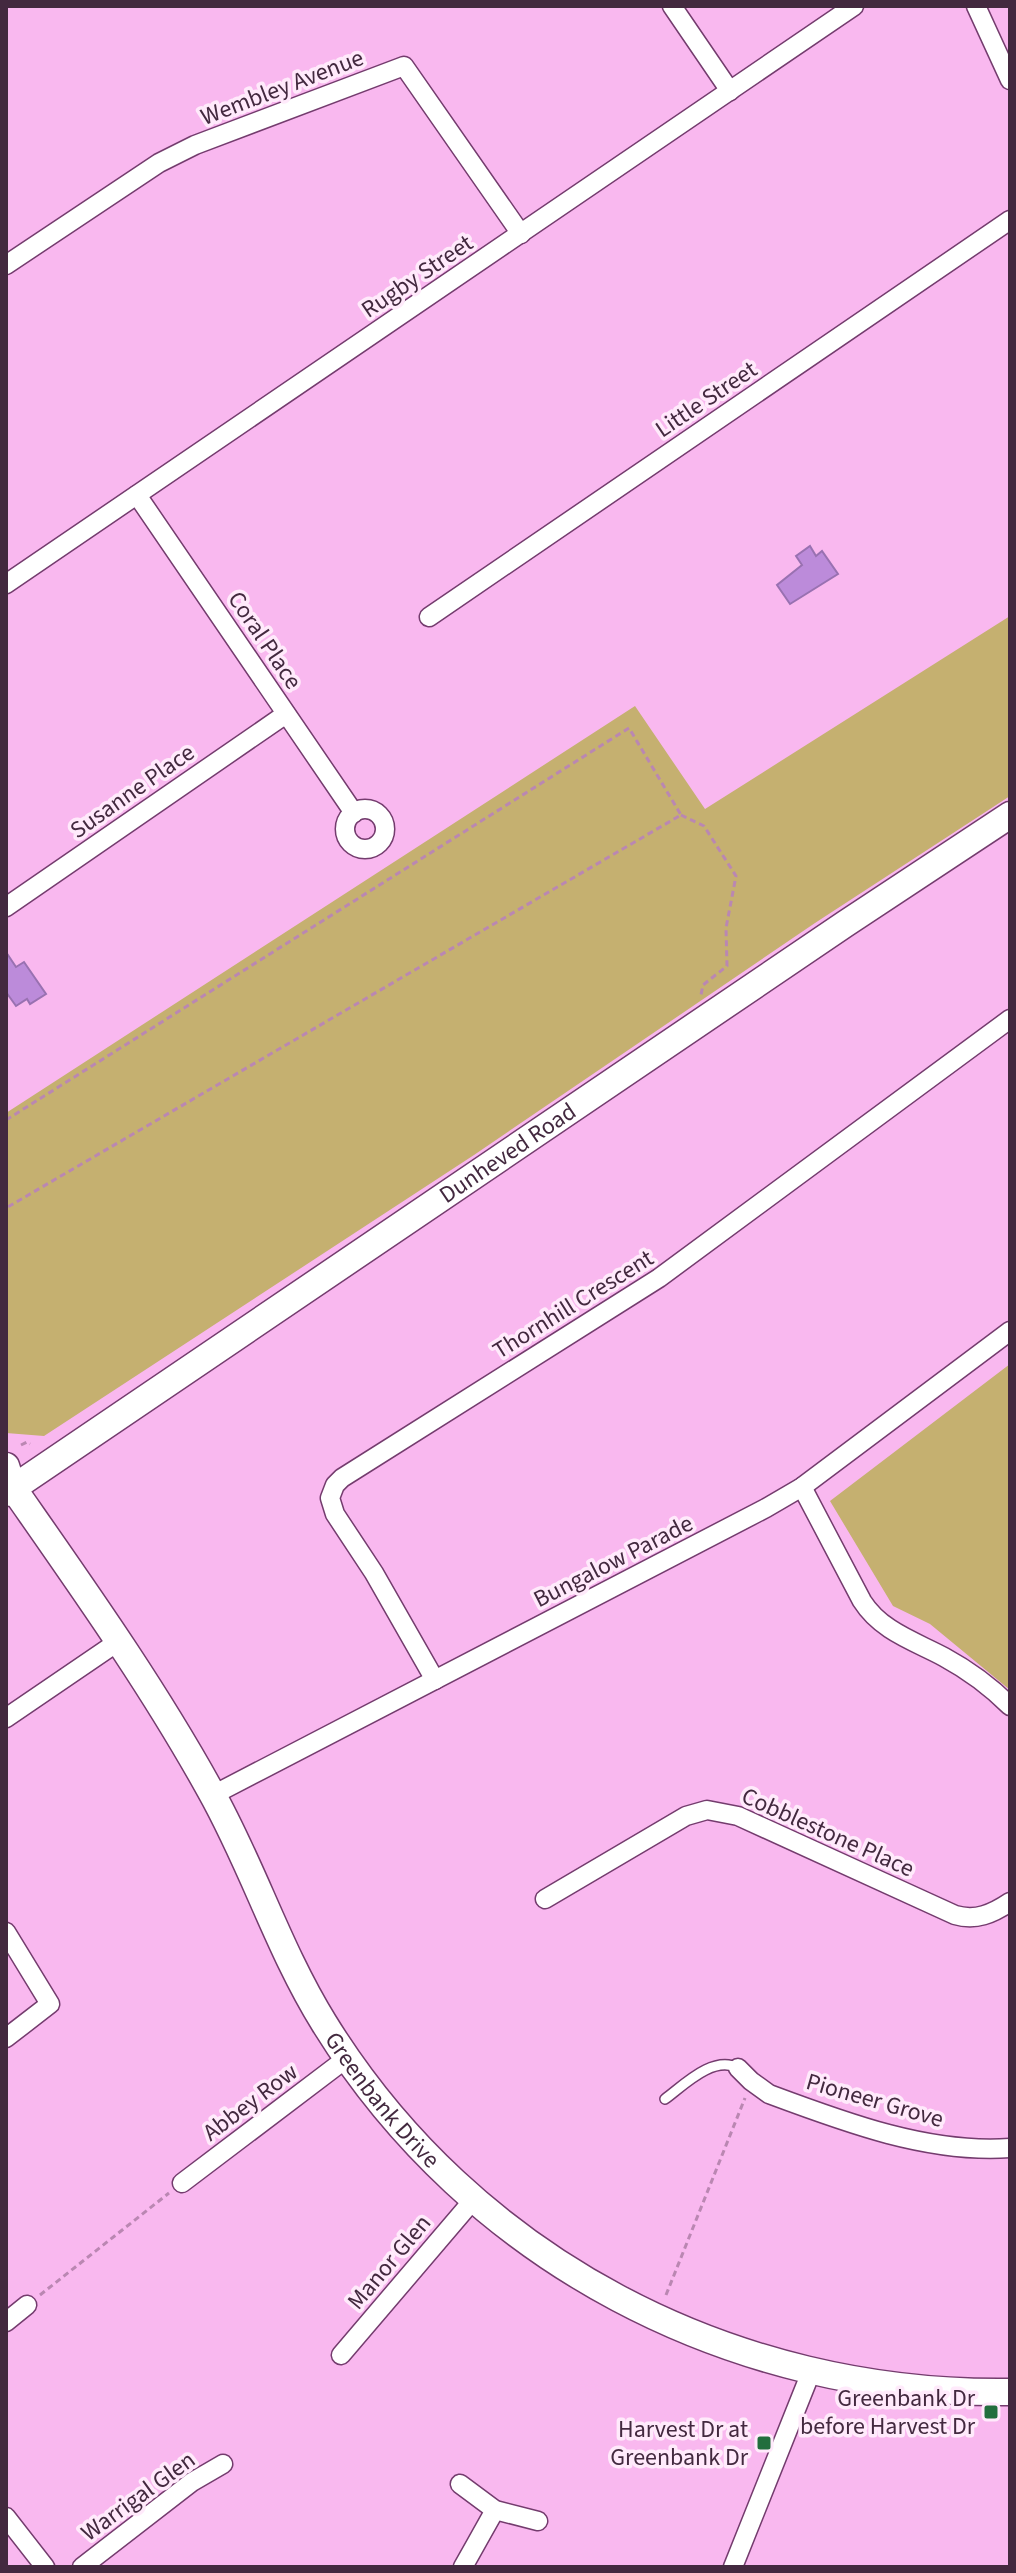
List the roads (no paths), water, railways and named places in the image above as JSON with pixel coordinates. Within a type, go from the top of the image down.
[{"type":"street","points":[[672,6],[730,91]]},
{"type":"street","name":"Rugby Street","points":[[6,584],[854,6]]},
{"type":"street","points":[[976,6],[1010,80]]},
{"type":"street","name":"Wembley Avenue","points":[[6,265],[142,172],[195,145],[404,66],[521,234]]},
{"type":"street","name":"Little Street","points":[[429,617],[1010,220]]},
{"type":"street","name":"Coral Place","points":[[137,495],[354,813]]},
{"type":"street","name":"Susanne Place","points":[[6,907],[286,714]]},
{"type":"street","name":"Dunheved Road","points":[[10,1475],[692,1028],[1010,815]]},
{"type":"street","name":"Thornhill Crescent","points":[[435,1680],[374,1573],[335,1514],[330,1498],[335,1485],[659,1278],[1010,1019]]},
{"type":"street","name":"Bungalow Parade","points":[[213,1795],[766,1508],[802,1487],[1010,1331]]},
{"type":"street","name":"Greenbank Drive","points":[[10,1475],[159,1702],[213,1795],[284,1952],[306,1994],[347,2058],[396,2121],[474,2199],[552,2260],[623,2302],[706,2340],[811,2372],[913,2389],[1010,2392]]},
{"type":"street","points":[[802,1487],[874,1618],[975,1676],[1010,1706]]},
{"type":"street","points":[[6,1718],[119,1641]]},
{"type":"street","name":"Cobblestone Place","points":[[545,1899],[686,1816],[717,1810],[738,1816],[961,1917],[985,1916],[1010,1902]]},
{"type":"street","points":[[6,1932],[50,2004],[6,2038]]},
{"type":"street","name":"Abbey Row","points":[[182,2183],[347,2058]]},
{"type":"street","name":"Pioneer Grove","points":[[738,2068],[754,2083],[777,2097],[916,2141],[978,2149],[1010,2148]]},
{"type":"street","name":"Manor Glen","points":[[341,2355],[474,2199]]},
{"type":"street","points":[[6,2322],[27,2305]]},
{"type":"street","points":[[733,2567],[811,2372]]},
{"type":"street","name":"Warrigal Glen","points":[[82,2567],[192,2482],[223,2464]]},
{"type":"street","points":[[460,2484],[495,2510],[538,2521]]},
{"type":"street","points":[[463,2567],[495,2510]]},
{"type":"street","points":[[6,2517],[45,2567]]},
{"type":"lane","points":[[665,2099],[707,2069],[726,2064],[738,2068]]},
{"type":"place","name":"Greenbank Dr before Harvest Dr","points":[[991,2412]]},
{"type":"place","name":"Harvest Dr at Greenbank Dr","points":[[764,2443]]}]
